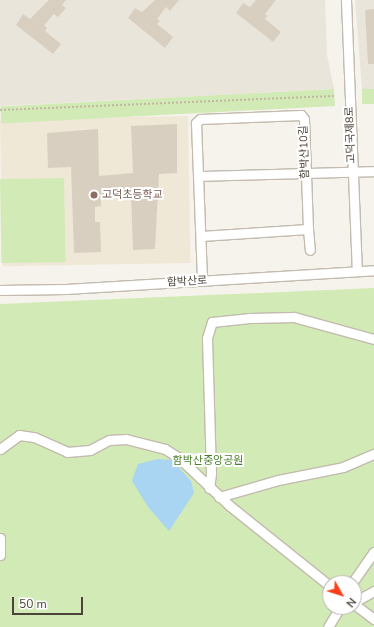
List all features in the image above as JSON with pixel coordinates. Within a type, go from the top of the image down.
[{"type":"street","name":"고덕국제8로","points":[[346,0],[357,270]]},
{"type":"street","name":"함박산10길","points":[[202,281],[196,123],[200,119],[301,115],[304,119],[310,250]]},
{"type":"street","points":[[198,176],[352,173],[374,171]]},
{"type":"street","points":[[201,236],[308,229]]},
{"type":"street","name":"함박산로","points":[[0,290],[202,281],[374,270]]},
{"type":"street","points":[[210,488],[211,473],[206,346],[212,322],[250,318],[294,317],[374,339]]},
{"type":"street","points":[[0,449],[19,435],[34,437],[68,452],[90,450],[109,440],[126,439],[143,442],[165,449],[178,457],[219,497],[322,580]]},
{"type":"street","points":[[219,497],[278,480],[343,467],[374,454]]},
{"type":"street","points":[[0,538],[0,554]]},
{"type":"street","points":[[358,575],[374,552]]},
{"type":"street","points":[[362,598],[374,591]]},
{"type":"street","points":[[362,609],[374,619]]},
{"type":"street","points":[[328,627],[335,615]]},
{"type":"path","points":[[0,110],[334,96]]},
{"type":"shaded area","points":[[0,0],[325,0],[327,55],[334,89],[0,106]]},
{"type":"shaded area","points":[[355,0],[374,0],[374,89],[362,89]]},
{"type":"shaded area","name":"고덕초등학교","points":[[188,116],[191,263],[3,266],[0,119]]},
{"type":"green space","points":[[334,89],[335,106],[1,123],[0,106]]},
{"type":"green space","points":[[362,89],[374,89],[374,104],[362,104]]},
{"type":"green space","points":[[64,178],[65,262],[1,263],[0,179]]},
{"type":"green space","name":"함박산중앙공원","points":[[374,288],[374,627],[0,627],[0,304]]},
{"type":"water","points":[[158,459],[172,460],[191,481],[194,493],[169,531],[148,507],[132,481],[138,464]]},
{"type":"building","points":[[49,0],[66,0],[62,5],[66,8],[58,17],[54,14],[44,25],[47,28],[45,31],[61,44],[53,54],[16,25],[23,14],[30,19]]},
{"type":"building","points":[[155,0],[179,0],[170,11],[166,7],[157,19],[160,21],[157,24],[173,37],[165,48],[128,18],[135,8],[142,12]]},
{"type":"building","points":[[256,0],[276,0],[265,14],[267,16],[265,19],[281,32],[273,42],[236,13],[243,3],[250,7]]},
{"type":"building","points":[[374,9],[374,64],[368,64],[365,10]]},
{"type":"building","points":[[177,124],[177,173],[159,174],[155,249],[133,250],[131,194],[101,196],[101,206],[95,207],[95,222],[100,222],[101,252],[74,253],[71,167],[48,168],[47,133],[98,129],[99,176],[133,173],[131,126]]},
{"type":"place","name":"고덕초등학교","points":[[94,195]]}]
